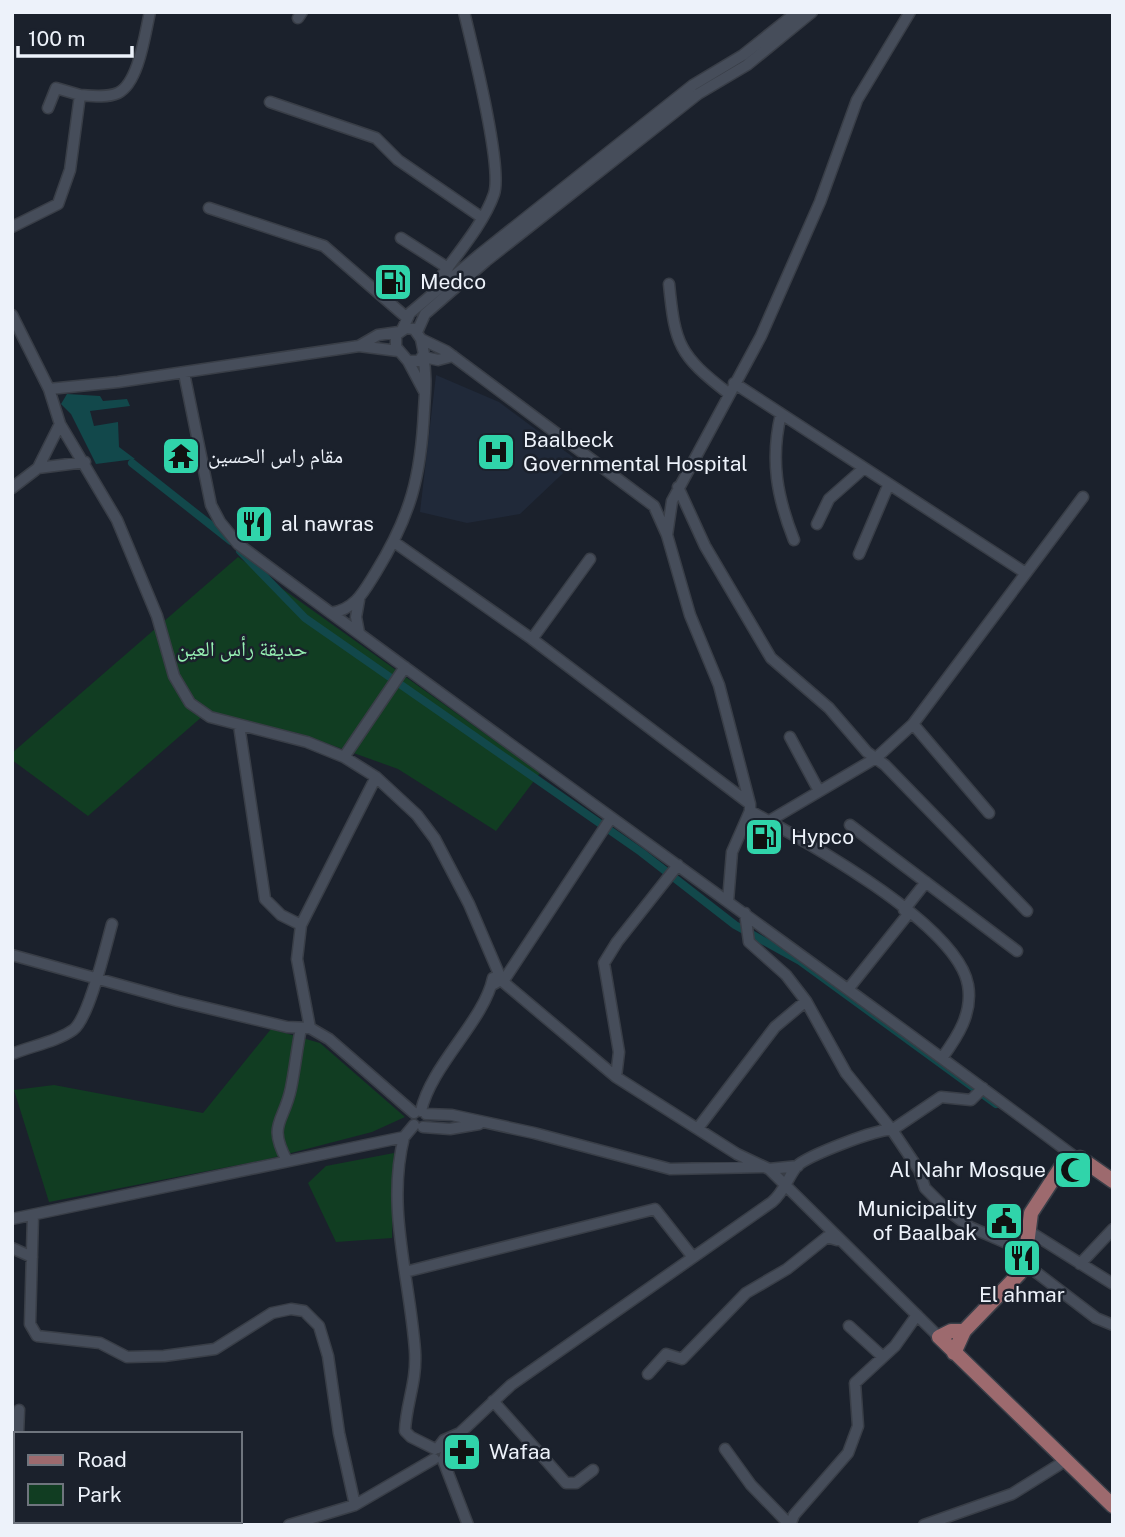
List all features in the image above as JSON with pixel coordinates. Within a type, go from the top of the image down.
[{"type":"main road","points":[[954,1353],[964,1331],[1019,1274],[1025,1258],[1031,1213],[1062,1165],[1075,1157],[1113,1181]]},
{"type":"main road","points":[[964,1331],[951,1331],[940,1336],[954,1353],[1112,1504]]},
{"type":"street","points":[[48,108],[57,88],[80,95],[116,94],[126,86],[142,51],[150,12]]},
{"type":"street","points":[[438,295],[435,286],[494,195],[496,171],[464,12]]},
{"type":"street","points":[[425,393],[408,361],[398,351],[395,339],[406,317],[438,295],[526,224],[693,85],[743,55],[797,12]]},
{"type":"street","points":[[526,224],[698,94],[747,65],[812,12]]},
{"type":"street","points":[[667,535],[672,501],[678,487],[761,336],[820,202],[857,100],[911,12]]},
{"type":"street","points":[[12,227],[58,205],[65,192],[80,95]]},
{"type":"street","points":[[270,102],[376,138],[398,160],[481,217]]},
{"type":"street","points":[[209,208],[288,232],[330,250],[406,317]]},
{"type":"street","points":[[401,237],[448,268]]},
{"type":"street","points":[[669,284],[679,347],[706,376],[781,414],[1024,572]]},
{"type":"street","points":[[359,634],[356,617],[359,600],[394,542],[410,508],[420,471],[426,379],[419,336],[425,314],[438,295]]},
{"type":"street","points":[[12,315],[49,389],[60,424],[85,462],[129,547],[157,616],[178,686],[198,710],[210,717],[307,742],[344,757],[376,777],[417,815],[435,839],[469,904],[503,982],[616,1077],[737,1154],[768,1168],[940,1336]]},
{"type":"street","points":[[359,346],[378,335],[410,328],[654,506],[667,535],[684,597],[719,685],[750,808],[732,852],[728,901]]},
{"type":"street","points":[[49,389],[184,373],[359,346],[398,351]]},
{"type":"street","points":[[408,361],[415,363],[423,357],[448,358]]},
{"type":"street","points":[[426,379],[433,367],[448,358]]},
{"type":"street","points":[[184,373],[203,478],[220,522],[238,544],[359,634],[606,827],[672,873],[728,901],[1075,1157]]},
{"type":"street","points":[[781,414],[775,438],[776,483],[780,506],[794,540]]},
{"type":"street","points":[[12,488],[38,468],[60,424]]},
{"type":"street","points":[[38,468],[85,462]]},
{"type":"street","points":[[817,524],[830,499],[863,469]]},
{"type":"street","points":[[859,554],[888,486]]},
{"type":"street","points":[[678,487],[705,546],[771,658],[836,715],[1027,911]]},
{"type":"street","points":[[769,821],[876,758],[913,724],[1024,572],[1083,497]]},
{"type":"street","points":[[654,506],[672,501]]},
{"type":"street","points":[[394,542],[532,639],[750,808],[821,850],[906,911],[955,953],[968,983],[965,1019],[942,1058]]},
{"type":"street","points":[[532,639],[590,559]]},
{"type":"street","points":[[331,613],[346,609],[359,600]]},
{"type":"street","points":[[344,757],[403,670]]},
{"type":"street","points":[[913,724],[989,813]]},
{"type":"street","points":[[239,725],[265,899],[281,915],[300,925]]},
{"type":"street","points":[[790,737],[819,791]]},
{"type":"street","points":[[288,1161],[279,1143],[277,1123],[290,1094],[306,1028],[297,959],[300,925],[376,777]]},
{"type":"street","points":[[850,825],[1017,951]]},
{"type":"street","points":[[468,1525],[438,1454],[405,1431],[416,1368],[397,1189],[404,1137],[420,1118],[427,1091],[606,827]]},
{"type":"street","points":[[616,1077],[620,1052],[604,963],[617,942],[672,873]]},
{"type":"street","points":[[849,988],[926,882]]},
{"type":"street","points":[[745,913],[749,942],[786,975],[806,1001],[846,1073],[892,1130],[919,1170],[925,1188],[947,1210],[970,1227],[1025,1258],[1096,1318],[1112,1325]]},
{"type":"street","points":[[12,1054],[74,1029],[81,1020],[96,980],[112,923]]},
{"type":"street","points":[[12,955],[96,980],[306,1028],[329,1039],[420,1118],[452,1115],[482,1124],[564,1140],[670,1170],[798,1166]]},
{"type":"street","points":[[496,965],[515,961]]},
{"type":"street","points":[[496,965],[503,982]]},
{"type":"street","points":[[698,1128],[775,1027],[806,1001]]},
{"type":"street","points":[[602,1067],[620,1052]]},
{"type":"street","points":[[892,1130],[941,1097],[971,1100],[981,1090]]},
{"type":"street","points":[[289,1525],[355,1505],[438,1454],[444,1440],[460,1433],[526,1373],[767,1205],[785,1186],[798,1166],[824,1150],[852,1143],[886,1128],[892,1130]]},
{"type":"street","points":[[12,1219],[404,1137]]},
{"type":"street","points":[[405,1272],[655,1209],[692,1256]]},
{"type":"street","points":[[33,1215],[30,1324],[33,1334],[39,1337],[100,1343],[123,1356],[215,1349],[279,1311],[298,1309],[309,1314],[319,1326],[328,1356],[339,1433],[355,1505]]},
{"type":"street","points":[[1080,1264],[1113,1229]]},
{"type":"street","points":[[1027,1230],[1113,1283]]},
{"type":"street","points":[[648,1374],[666,1354],[682,1359],[746,1293],[787,1269],[827,1237],[840,1241]]},
{"type":"street","points":[[1025,1258],[1043,1241]]},
{"type":"street","points":[[12,1248],[32,1256]]},
{"type":"street","points":[[725,1449],[751,1485],[790,1525],[794,1515],[848,1453],[858,1426],[854,1384],[895,1346],[917,1315]]},
{"type":"street","points":[[849,1326],[883,1357]]},
{"type":"street","points":[[493,1401],[566,1483],[573,1484],[593,1470]]},
{"type":"street","points":[[18,1432],[19,1410]]},
{"type":"street","points":[[925,1525],[1012,1494],[1065,1461]]},
{"type":"street","points":[[12,1516],[14,1489]]},
{"type":"shaded area","name":"Baalbeck Governmental Hospital","points":[[436,375],[499,402],[577,460],[520,514],[467,523],[420,512]]},
{"type":"shaded area","points":[[67,394],[100,396],[103,401],[127,399],[130,406],[90,411],[94,426],[118,422],[119,447],[135,459],[96,464],[71,414],[61,404]]},
{"type":"green space","name":"حديقة رأس العين","points":[[238,557],[540,773],[496,831],[398,769],[298,733],[204,715],[88,816],[12,760],[12,753]]},
{"type":"green space","points":[[271,1029],[320,1043],[405,1117],[372,1132],[264,1160],[49,1202],[14,1090],[54,1085],[203,1113]]},
{"type":"green space","points":[[394,1153],[392,1238],[336,1242],[308,1183],[326,1166]]},
{"type":"waterway","points":[[132,463],[231,541]]},
{"type":"waterway","points":[[240,551],[305,618],[641,852],[735,925],[800,961],[996,1104]]},
{"type":"place","name":"Medco","points":[[393,282]]},
{"type":"place","name":"Baalbeck Governmental Hospital","points":[[496,452]]},
{"type":"place","name":"مقام راس الحسين","points":[[181,456]]},
{"type":"place","name":"al nawras","points":[[254,524]]},
{"type":"place","name":"Hypco","points":[[764,837]]},
{"type":"place","name":"Al Nahr Mosque","points":[[1073,1170]]},
{"type":"place","name":"Municipality of Baalbak","points":[[1004,1221]]},
{"type":"place","name":"El ahmar","points":[[1022,1258]]},
{"type":"place","name":"Wafaa","points":[[462,1452]]}]
